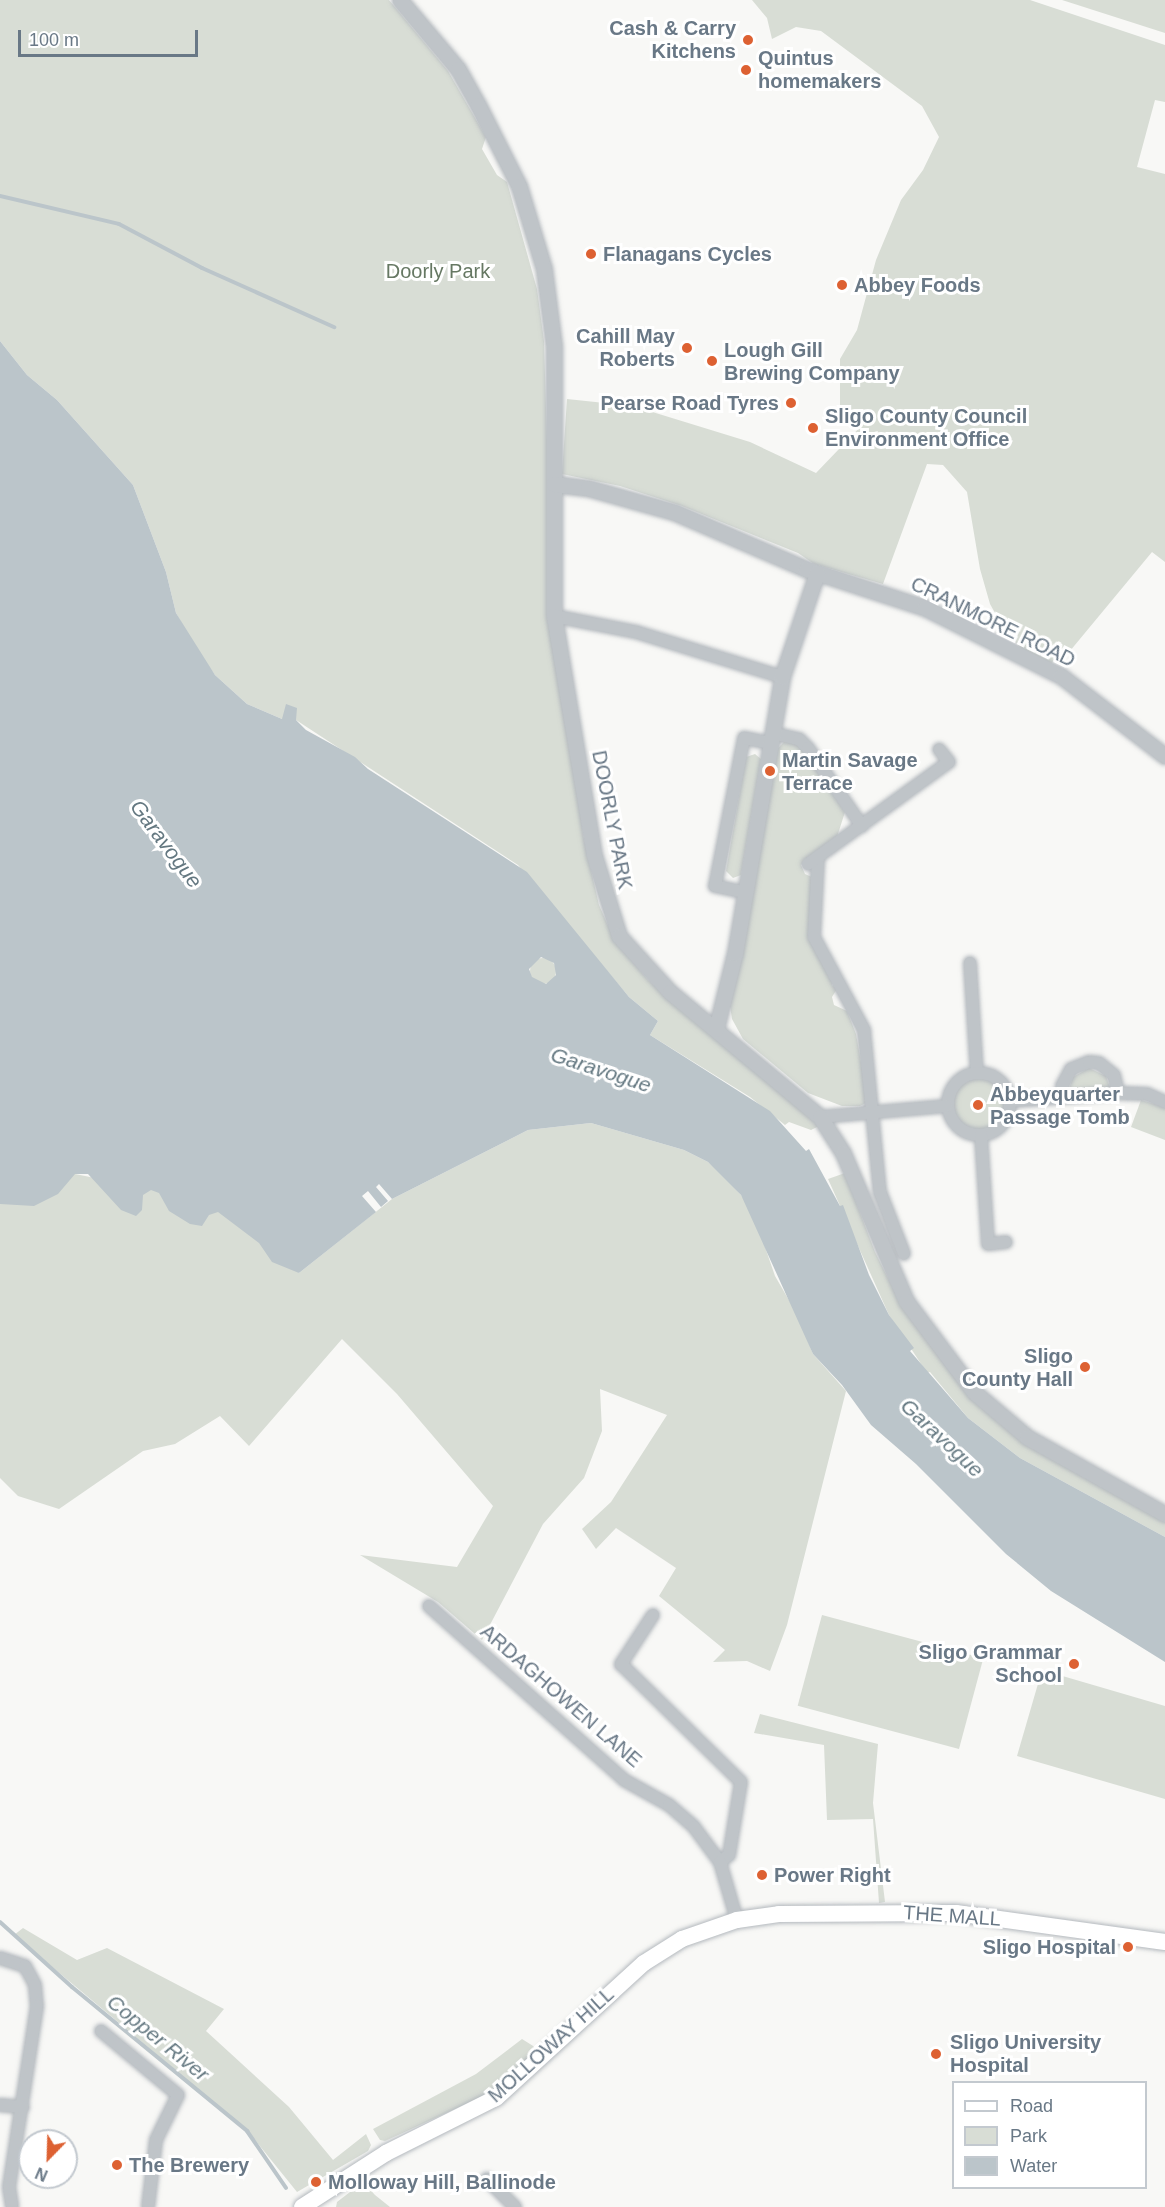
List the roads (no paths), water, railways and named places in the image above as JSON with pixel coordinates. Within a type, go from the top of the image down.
[{"type":"main road","name":"THE MALL","points":[[737,1920],[779,1914],[956,1913],[1165,1942]]},
{"type":"main road","name":"MOLLOWAY HILL","points":[[302,2207],[321,2200],[386,2153],[496,2098],[644,1964],[682,1939],[737,1920]]},
{"type":"street","name":"DOORLY PARK","points":[[400,0],[458,69],[519,186],[536,232],[554,346],[555,616],[594,855],[611,917],[619,936],[645,969],[820,1117],[843,1153],[906,1300],[974,1392],[1027,1437],[1165,1514]]},
{"type":"street","points":[[554,484],[588,488],[674,512],[817,573],[782,677],[726,999],[716,1029]]},
{"type":"street","name":"CRANMORE ROAD","points":[[817,573],[925,608],[1062,676],[1165,756]]},
{"type":"street","points":[[555,616],[636,632],[782,677]]},
{"type":"street","points":[[743,892],[715,886],[744,738],[799,739],[808,748],[862,826]]},
{"type":"street","points":[[904,1254],[880,1191],[864,1030],[814,937],[813,861],[949,762],[939,749]]},
{"type":"street","points":[[970,963],[977,1073]]},
{"type":"street","points":[[1062,1095],[1062,1086],[1071,1069],[1089,1062],[1099,1063],[1114,1075],[1118,1093]]},
{"type":"street","points":[[977,1073],[1000,1081],[1010,1101],[1004,1122],[995,1130],[981,1135],[967,1133],[957,1126],[947,1106],[956,1083],[977,1073]]},
{"type":"street","points":[[1010,1101],[1062,1095],[1118,1093],[1147,1094],[1165,1102]]},
{"type":"street","points":[[820,1117],[947,1106]]},
{"type":"street","points":[[981,1135],[988,1244],[1006,1242]]},
{"type":"street","name":"ARDAGHOWEN LANE","points":[[429,1606],[624,1780],[669,1804],[694,1827],[720,1862],[737,1920]]},
{"type":"street","points":[[653,1615],[621,1664],[741,1782],[729,1855],[720,1862]]},
{"type":"street","points":[[0,1958],[25,1966],[35,1985],[38,2026],[9,2187],[12,2207]]},
{"type":"street","points":[[101,2031],[178,2096],[156,2140],[148,2207]]},
{"type":"street","points":[[0,2105],[23,2107]]},
{"type":"street","points":[[487,2179],[515,2207]]},
{"type":"water","name":"Garavogue","points":[[0,341],[27,375],[57,400],[133,485],[166,572],[176,613],[215,675],[247,704],[282,719],[286,704],[297,708],[296,720],[306,730],[355,757],[368,769],[527,872],[629,997],[658,1021],[650,1035],[770,1111],[806,1151],[809,1149],[840,1206],[843,1205],[869,1275],[889,1315],[914,1348],[910,1351],[968,1418],[1020,1458],[1165,1537],[1165,1662],[1051,1591],[1006,1554],[916,1464],[871,1425],[842,1385],[813,1354],[741,1195],[708,1162],[684,1150],[591,1123],[528,1130],[392,1199],[379,1184],[376,1187],[388,1201],[381,1207],[368,1191],[362,1196],[376,1212],[299,1273],[272,1262],[259,1243],[218,1212],[209,1215],[202,1226],[190,1224],[169,1211],[159,1193],[151,1190],[143,1195],[142,1210],[136,1216],[121,1210],[88,1174],[75,1174],[58,1194],[34,1206],[0,1204]],"holes":[[[541,957],[554,963],[556,975],[546,984],[532,977],[529,969]]]},
{"type":"waterway","points":[[0,196],[119,224],[202,268],[334,327]]},
{"type":"waterway","name":"Copper River","points":[[0,1922],[72,1987],[247,2131],[286,2188]]},
{"type":"place","name":"Cash & Carry Kitchens","points":[[748,40]]},
{"type":"place","name":"Quintus homemakers","points":[[746,70]]},
{"type":"place","name":"Flanagans Cycles","points":[[591,254]]},
{"type":"place","name":"Abbey Foods","points":[[842,285]]},
{"type":"place","name":"Cahill May Roberts","points":[[687,348]]},
{"type":"place","name":"Lough Gill Brewing Company","points":[[712,361]]},
{"type":"place","name":"Pearse Road Tyres","points":[[791,403]]},
{"type":"place","name":"Sligo County Council Environment Office","points":[[813,428]]},
{"type":"place","name":"Martin Savage Terrace","points":[[770,771]]},
{"type":"place","name":"Abbeyquarter Passage Tomb","points":[[978,1105]]},
{"type":"place","name":"Sligo County Hall","points":[[1085,1367]]},
{"type":"place","name":"Sligo Grammar School","points":[[1074,1664]]},
{"type":"place","name":"Power Right","points":[[762,1875]]},
{"type":"place","name":"Sligo Hospital","points":[[1128,1947]]},
{"type":"place","name":"Sligo University Hospital","points":[[936,2054]]},
{"type":"place","name":"The Brewery","points":[[117,2165]]},
{"type":"place","name":"Molloway Hill, Ballinode","points":[[316,2182]]},
{"type":"park label","name":"Doorly Park","points":[[438,271]]}]
